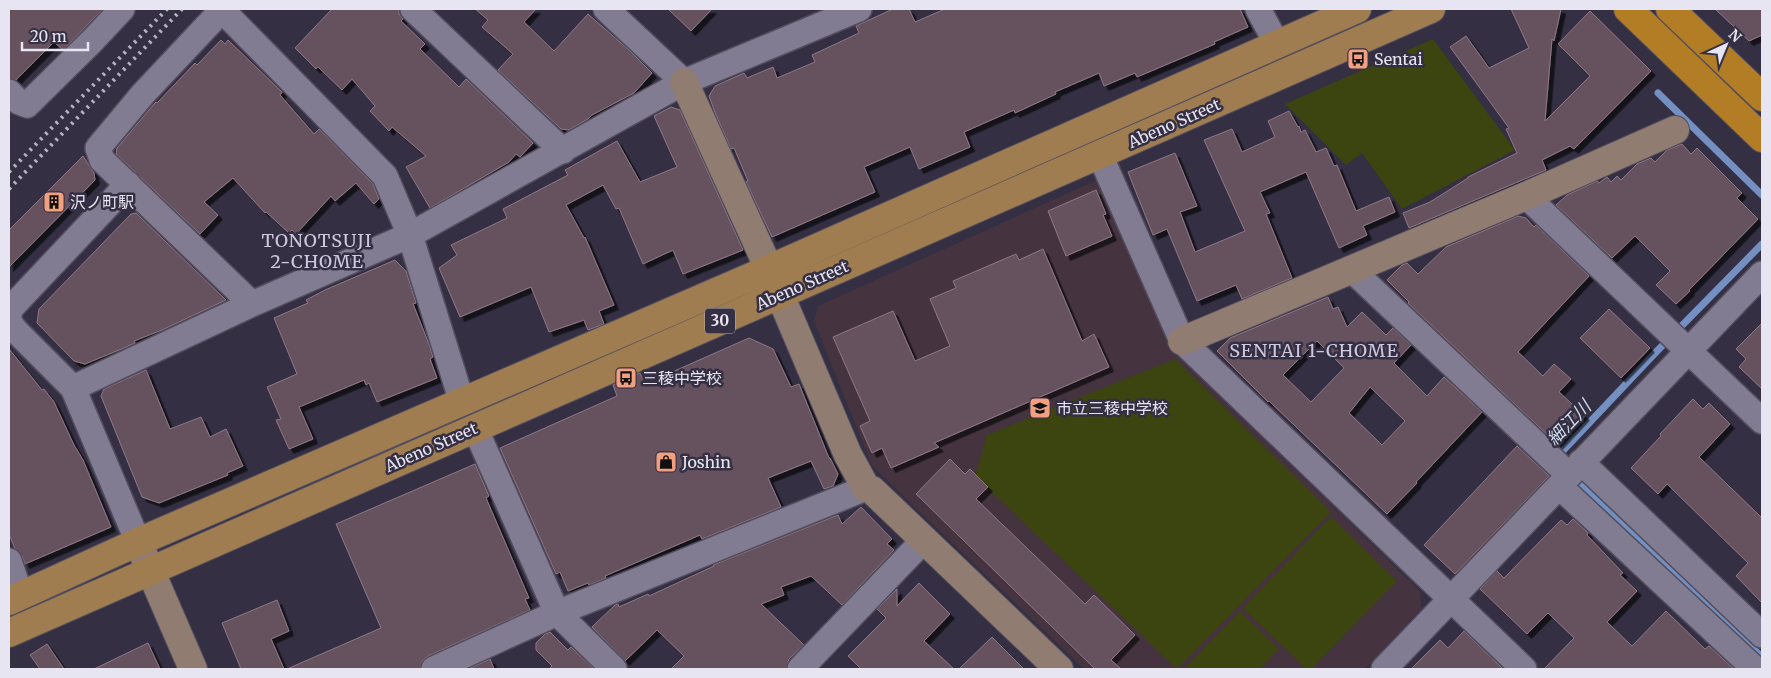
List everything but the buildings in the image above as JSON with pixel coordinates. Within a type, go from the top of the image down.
[{"type":"highway","points":[[1628,9],[1762,138]]},
{"type":"highway","points":[[1670,9],[1760,92]]},
{"type":"main road","name":"Abeno Street","points":[[15,598],[138,542],[769,269],[1358,9]]},
{"type":"main road","name":"Abeno Street","points":[[9,633],[1431,9]]},
{"type":"street","points":[[413,9],[563,151]]},
{"type":"street","points":[[606,9],[684,82],[780,294],[848,455],[866,488]]},
{"type":"street","points":[[1258,9],[1277,44]]},
{"type":"street","points":[[252,304],[102,160],[98,148],[143,94],[223,10],[385,176],[410,235],[462,402]]},
{"type":"street","points":[[9,92],[18,102],[27,106],[93,40],[116,11]]},
{"type":"street","points":[[73,388],[252,304],[410,235],[684,82],[846,11]]},
{"type":"street","points":[[1182,341],[1526,196],[1675,130]]},
{"type":"street","points":[[1100,155],[1182,341],[1524,669]]},
{"type":"street","points":[[9,316],[10,309],[128,184]]},
{"type":"street","points":[[1526,196],[1762,421]]},
{"type":"street","points":[[1352,270],[1570,475],[1755,669]]},
{"type":"street","points":[[1384,669],[1762,274]]},
{"type":"street","points":[[9,322],[14,330],[73,388],[192,669]]},
{"type":"street","points":[[475,428],[558,613],[614,669]]},
{"type":"street","points":[[1570,475],[1762,635]]},
{"type":"street","points":[[434,669],[558,613],[866,488],[872,490],[1059,669]]},
{"type":"street","points":[[811,666],[924,540]]},
{"type":"street","points":[[9,561],[15,598]]},
{"type":"shaded area","name":"市立三稜中学校","points":[[1097,180],[1172,350],[1420,591],[1421,609],[1365,669],[1084,669],[872,466],[814,321],[818,306]]},
{"type":"green space","points":[[1433,39],[1515,150],[1402,209],[1362,153],[1346,165],[1285,104]]},
{"type":"green space","points":[[1175,359],[1331,512],[1177,669],[975,476],[987,435]]},
{"type":"green space","points":[[1331,517],[1397,581],[1311,669],[1306,669],[1243,608]]},
{"type":"green space","points":[[1240,611],[1279,649],[1260,669],[1184,669]]},
{"type":"waterway","name":"細江川","points":[[1658,93],[1762,195]]},
{"type":"waterway","name":"細江川","points":[[1557,457],[1762,244]]},
{"type":"waterway","name":"細江川","points":[[1574,478],[1762,657]]},
{"type":"railway","points":[[9,172],[167,9]]},
{"type":"railway","points":[[9,189],[182,9]]},
{"type":"place","name":"Sentai","points":[[1358,59]]},
{"type":"place","name":"沢ノ町駅","points":[[54,202]]},
{"type":"place","name":"三稜中学校","points":[[626,378]]},
{"type":"place","name":"市立三稜中学校","points":[[1040,408]]},
{"type":"place","name":"Joshin","points":[[666,462]]},
{"type":"district","name":"TONOTSUJI 2-CHOME","points":[[317,251]]},
{"type":"district","name":"SENTAI 1-CHOME","points":[[1314,351]]}]
